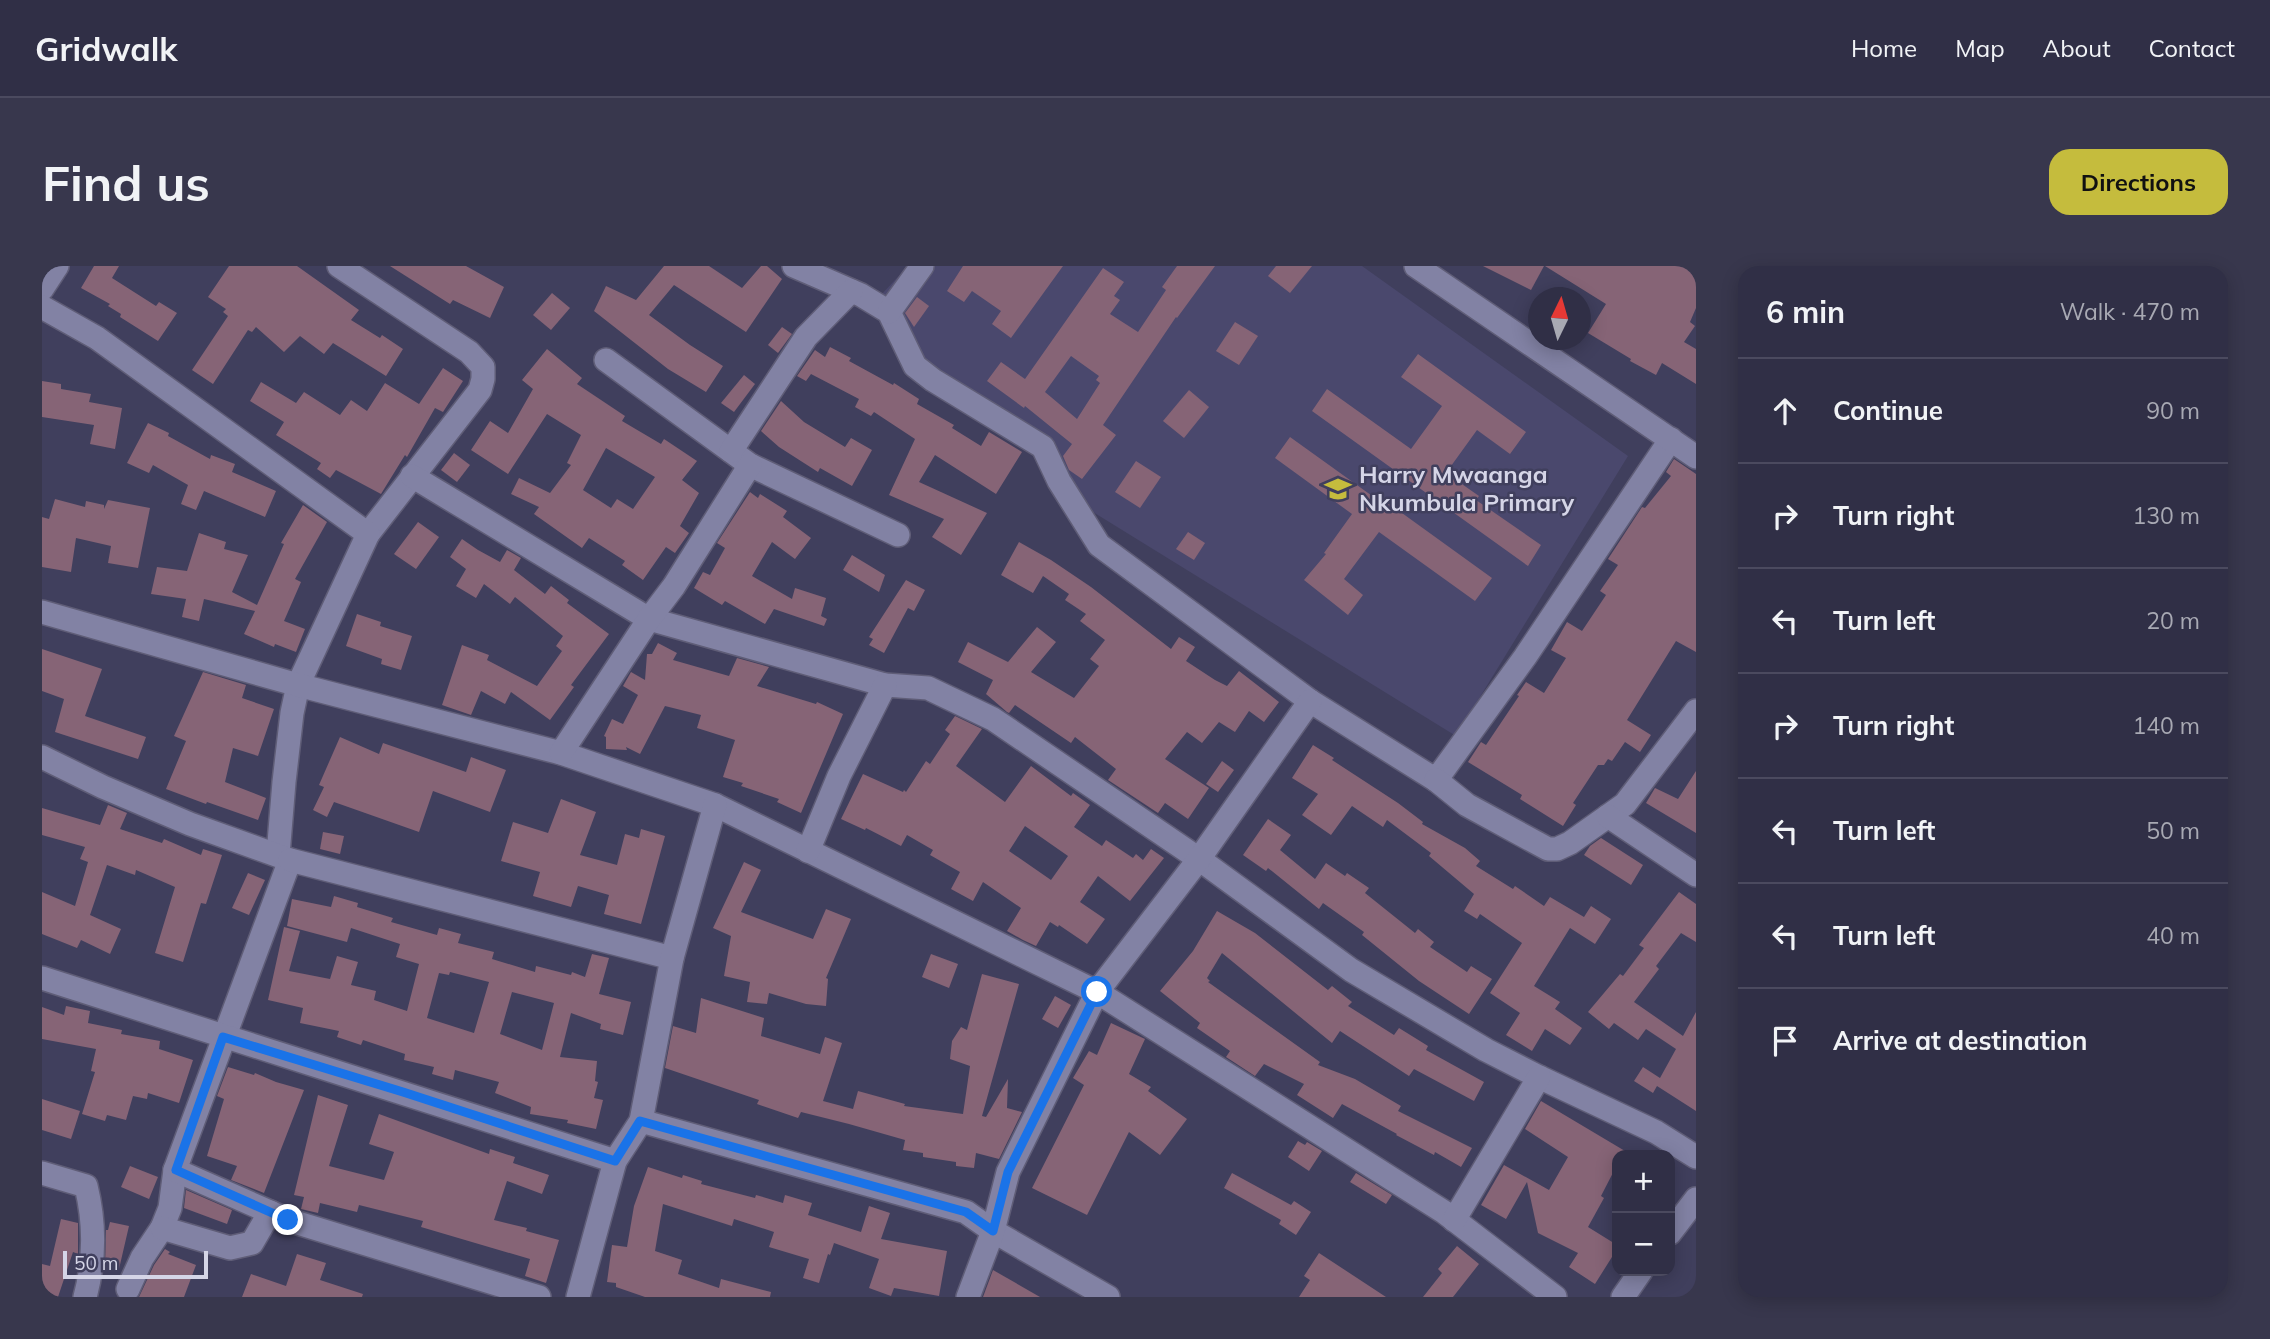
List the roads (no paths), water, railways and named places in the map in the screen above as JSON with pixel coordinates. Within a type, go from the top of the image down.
[{"type":"street","points":[[42,289],[57,266]]},
{"type":"street","points":[[128,1289],[142,1258],[162,1228],[170,1208],[176,1170],[284,858],[284,782],[298,685],[368,534],[480,390],[483,379],[483,366],[468,352],[339,266]]},
{"type":"street","points":[[794,266],[877,303],[889,312],[915,366],[1042,447],[1064,490],[1099,545],[1310,701],[1436,780],[1466,805],[1548,849],[1557,849],[1570,843],[1625,804],[1696,711]]},
{"type":"street","points":[[889,312],[922,266]]},
{"type":"street","points":[[1416,266],[1696,457]]},
{"type":"street","points":[[731,451],[806,337],[851,291]]},
{"type":"street","points":[[42,307],[97,338],[368,534]]},
{"type":"street","points":[[606,360],[750,465],[898,535]]},
{"type":"street","points":[[1436,780],[1525,657],[1671,439]]},
{"type":"street","points":[[561,753],[649,619],[674,586],[750,465]]},
{"type":"street","points":[[412,476],[649,619],[885,685],[928,688],[993,719],[1199,859],[1351,970],[1486,1050],[1656,1132],[1696,1157]]},
{"type":"street","points":[[42,612],[298,685],[561,753],[715,805],[1097,992],[1454,1220],[1555,1297]]},
{"type":"street","points":[[808,851],[839,776],[885,685]]},
{"type":"street","points":[[968,1297],[993,1231],[1008,1172],[1097,992],[1199,859],[1310,701]]},
{"type":"street","points":[[42,757],[103,787],[190,824],[284,858],[672,958]]},
{"type":"street","points":[[578,1297],[615,1161],[640,1121],[672,958],[715,805]]},
{"type":"street","points":[[1608,816],[1696,876]]},
{"type":"street","points":[[42,978],[615,1161]]},
{"type":"street","points":[[1454,1220],[1539,1077]]},
{"type":"street","points":[[640,1121],[966,1212],[993,1231],[1108,1297]]},
{"type":"street","points":[[176,1170],[288,1220],[539,1297]]},
{"type":"street","points":[[42,1173],[86,1186],[93,1219],[92,1252],[85,1297]]},
{"type":"street","points":[[1675,1226],[1696,1199]]},
{"type":"street","points":[[162,1228],[230,1248],[242,1247],[252,1243],[270,1212]]},
{"type":"street","points":[[1623,1297],[1638,1276]]},
{"type":"place","name":"Harry Mwaanga Nkumbula Primary","points":[[1338,489]]}]
